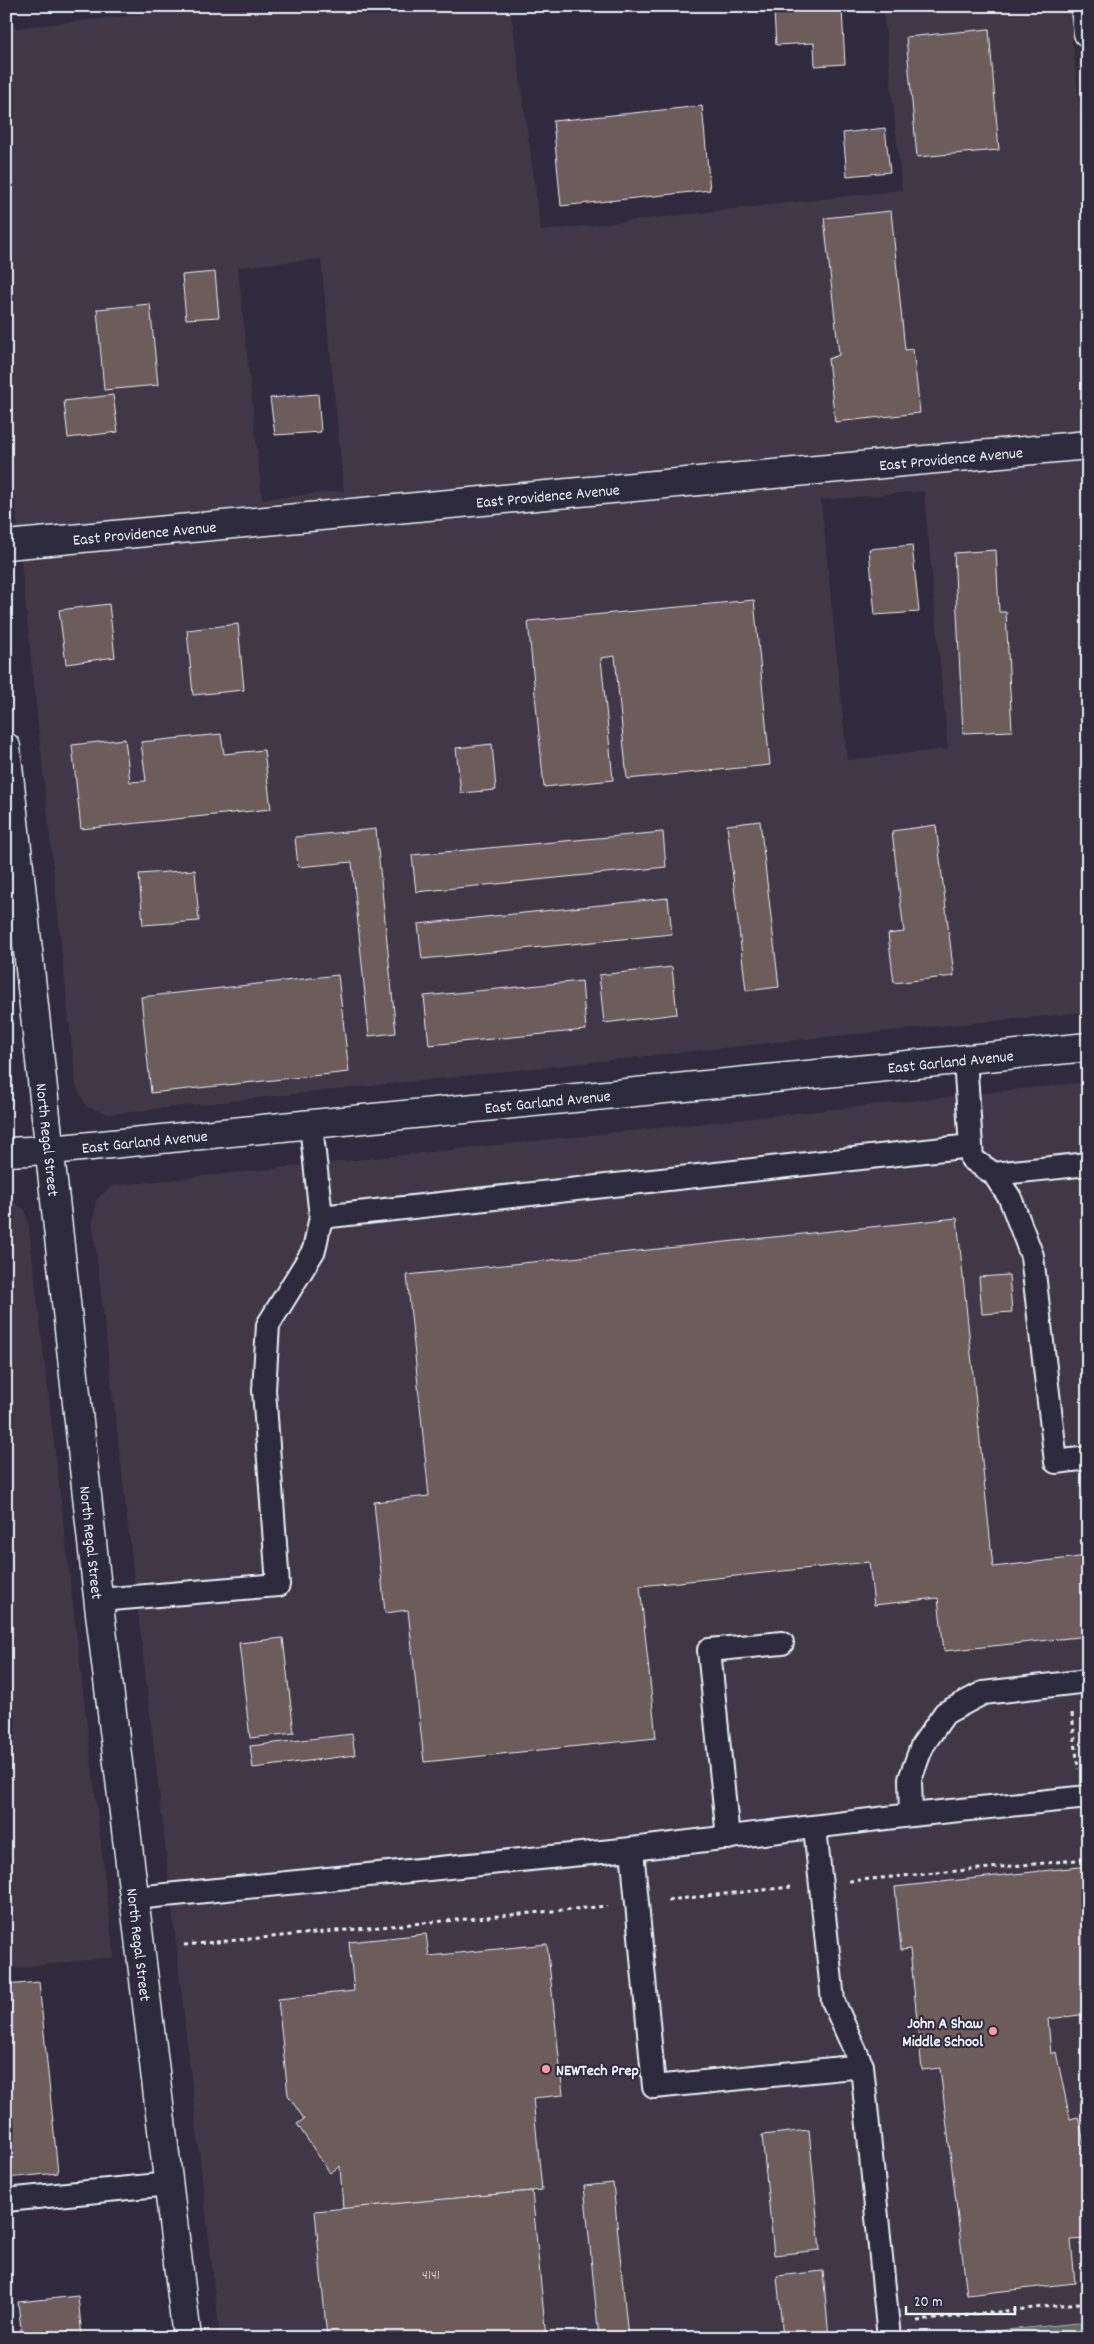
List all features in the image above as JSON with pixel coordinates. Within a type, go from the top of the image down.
[{"type":"street","points":[[1085,6],[1088,33]]},
{"type":"street","name":"East Providence Avenue","points":[[6,545],[1088,445]]},
{"type":"street","name":"North Regal Street","points":[[6,747],[99,1600],[186,2338]]},
{"type":"street","name":"East Garland Avenue","points":[[6,1152],[51,1150],[1088,1048]]},
{"type":"lane","points":[[965,1060],[972,1159],[994,1174],[1010,1198],[1032,1256],[1056,1462],[1088,1458]]},
{"type":"lane","points":[[99,1600],[278,1585],[264,1390],[268,1325],[314,1250],[321,1217],[311,1124]]},
{"type":"lane","points":[[321,1217],[971,1146]]},
{"type":"lane","points":[[994,1174],[1088,1164]]},
{"type":"lane","points":[[728,1838],[709,1650],[782,1643]]},
{"type":"lane","points":[[911,1816],[910,1780],[922,1746],[945,1713],[983,1693],[1088,1681]]},
{"type":"lane","points":[[135,1898],[632,1849],[1088,1797]]},
{"type":"lane","points":[[815,1828],[833,2001],[862,2066],[888,2331]]},
{"type":"lane","points":[[632,1849],[654,2087],[862,2066]]},
{"type":"lane","points":[[6,2200],[169,2184]]},
{"type":"path","points":[[1083,2014],[1088,2045]]},
{"type":"path","points":[[888,2331],[1088,2302]]},
{"type":"shaded area","points":[[219,6],[510,6],[541,231],[902,190],[883,6],[1069,6],[1088,192],[1088,1012],[815,1038],[110,1114],[87,1107],[76,1086],[6,417],[6,29]],"holes":[[[321,259],[344,491],[262,499],[238,267]],[[924,491],[948,749],[847,760],[821,500]]]},
{"type":"shaded area","points":[[6,997],[14,1073],[6,1099]]},
{"type":"shaded area","points":[[1088,1082],[1088,2338],[220,2338],[93,1224],[96,1200],[112,1186]]},
{"type":"shaded area","points":[[6,1197],[25,1210],[29,1229],[114,1957],[6,1969]]},
{"type":"shaded area","points":[[1088,2322],[1088,2338],[977,2338],[976,2333]]},
{"type":"building","points":[[842,9],[845,64],[815,66],[814,43],[776,45],[774,13]]},
{"type":"building","points":[[989,29],[999,150],[917,157],[906,37]]},
{"type":"building","points":[[702,106],[710,190],[561,206],[553,121]]},
{"type":"building","points":[[885,128],[890,172],[847,176],[843,133]]},
{"type":"building","points":[[891,211],[905,350],[913,349],[920,413],[835,422],[828,359],[839,355],[824,218]]},
{"type":"building","points":[[215,272],[219,317],[186,319],[182,275]]},
{"type":"building","points":[[150,304],[158,385],[104,390],[97,309]]},
{"type":"building","points":[[318,394],[321,432],[275,435],[270,398]]},
{"type":"building","points":[[113,395],[118,432],[68,438],[64,401]]},
{"type":"building","points":[[912,545],[919,612],[875,615],[869,549]]},
{"type":"building","points":[[996,550],[999,612],[1006,612],[1012,731],[963,733],[954,553]]},
{"type":"building","points":[[754,600],[770,765],[627,779],[615,656],[601,658],[613,780],[544,787],[528,621]]},
{"type":"building","points":[[109,604],[115,657],[66,664],[59,610]]},
{"type":"building","points":[[238,624],[244,690],[193,695],[187,630]]},
{"type":"building","points":[[221,734],[224,754],[264,750],[271,809],[81,829],[72,745],[125,739],[130,782],[146,781],[141,742]]},
{"type":"building","points":[[492,744],[496,790],[461,793],[456,748]]},
{"type":"building","points":[[760,821],[779,987],[746,991],[727,825]]},
{"type":"building","points":[[936,825],[954,976],[894,983],[888,934],[904,932],[892,831]]},
{"type":"building","points":[[376,829],[396,1033],[369,1036],[352,862],[298,867],[295,837]]},
{"type":"building","points":[[663,832],[666,867],[416,892],[412,855]]},
{"type":"building","points":[[195,870],[199,921],[143,925],[139,874]]},
{"type":"building","points":[[668,898],[672,934],[422,959],[418,924]]},
{"type":"building","points":[[672,967],[677,1014],[604,1023],[599,975]]},
{"type":"building","points":[[338,975],[349,1072],[151,1093],[141,997]]},
{"type":"building","points":[[582,981],[586,1030],[429,1045],[424,996]]},
{"type":"building","points":[[957,1218],[993,1567],[1088,1556],[1088,1636],[944,1651],[938,1598],[874,1605],[869,1562],[640,1586],[656,1738],[424,1762],[408,1610],[385,1613],[374,1502],[429,1496],[407,1275]]},
{"type":"building","points":[[1009,1275],[1012,1312],[982,1314],[979,1277]]},
{"type":"building","points":[[283,1638],[294,1733],[250,1738],[239,1643]]},
{"type":"building","points":[[352,1734],[355,1755],[253,1768],[250,1746]]},
{"type":"building","points":[[1088,1866],[1088,2014],[1048,2019],[1051,2054],[1056,2052],[1070,2119],[1078,2117],[1088,2159],[1088,2239],[1071,2240],[1075,2283],[967,2295],[940,2068],[922,2070],[910,1949],[901,1950],[895,1887]]},
{"type":"building","points":[[426,1934],[429,1956],[547,1944],[563,2095],[533,2098],[542,2190],[343,2209],[340,2166],[330,2173],[297,2124],[304,2119],[288,2095],[278,1999],[354,1991],[349,1942]]},
{"type":"building","points":[[39,1982],[58,2173],[6,2178],[6,1985]]},
{"type":"building","points":[[809,2130],[820,2250],[774,2255],[762,2135]]},
{"type":"building","points":[[613,2183],[628,2338],[599,2338],[584,2186]]},
{"type":"building","points":[[532,2191],[546,2338],[327,2338],[315,2211]]},
{"type":"building","points":[[823,2271],[829,2338],[783,2338],[777,2276]]},
{"type":"building","points":[[78,2296],[82,2338],[22,2338],[18,2302]]},
{"type":"place","name":"John A Shaw Middle School","points":[[993,2031]]},
{"type":"place","name":"NEWTech Prep","points":[[546,2069]]}]
